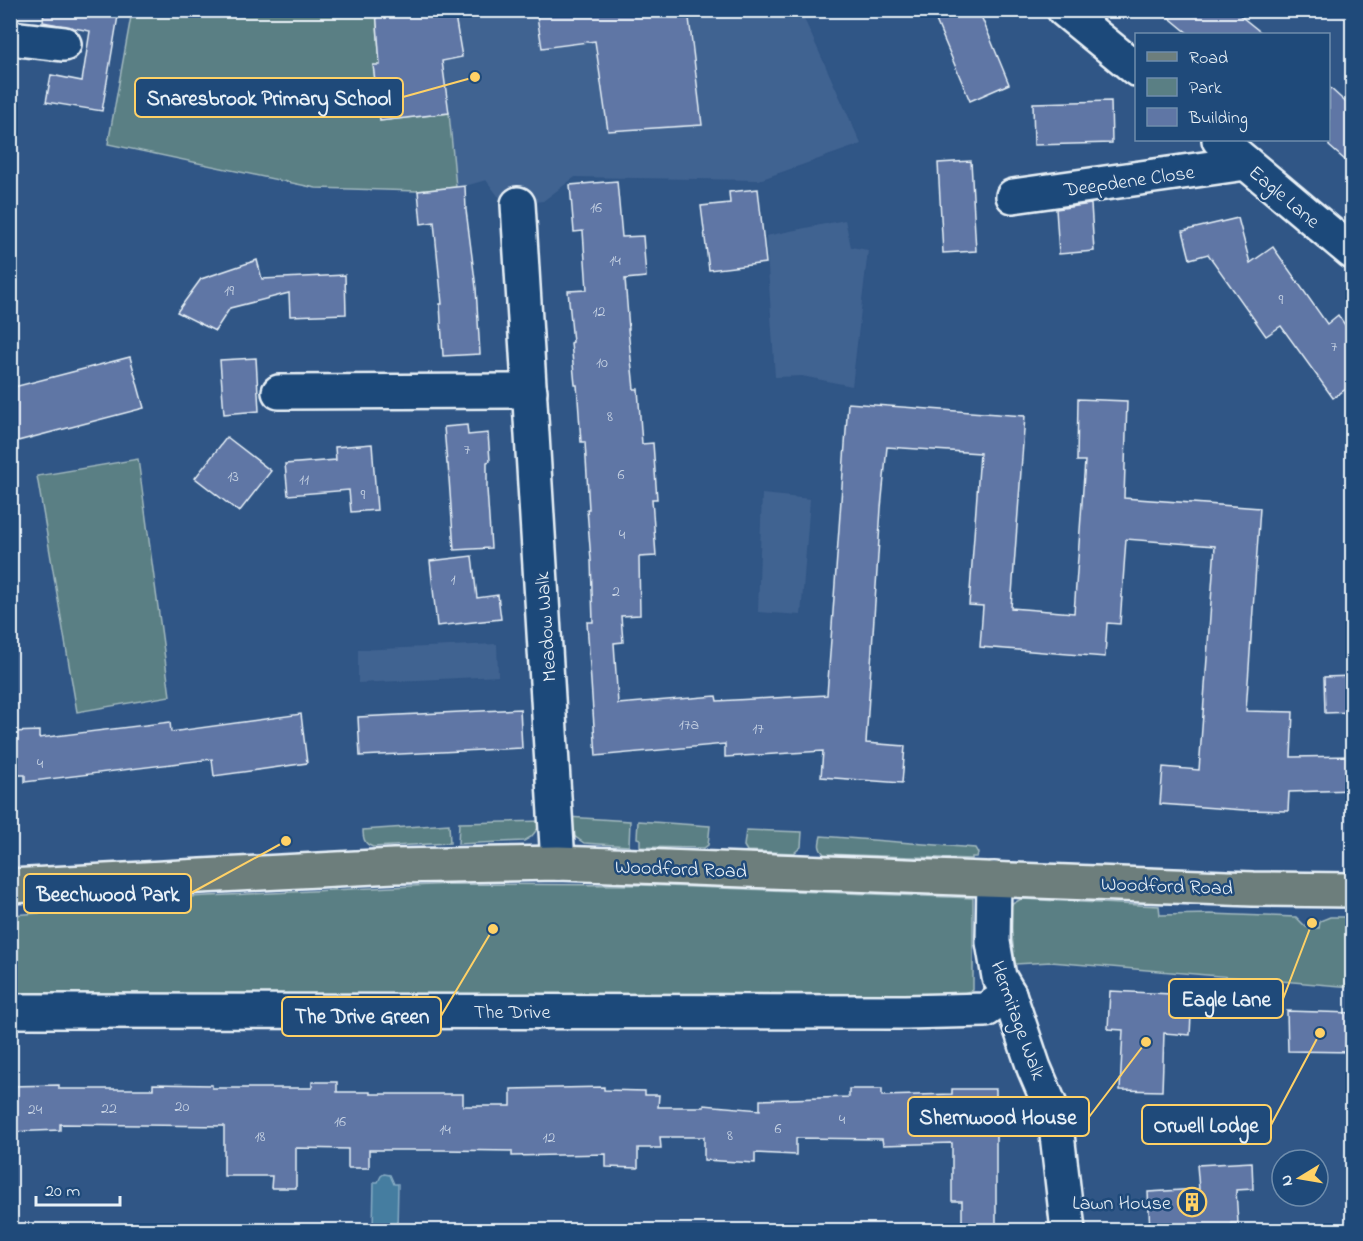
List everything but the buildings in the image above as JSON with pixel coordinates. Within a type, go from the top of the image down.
[{"type":"main road","name":"Woodford Road","points":[[10,886],[394,866],[558,863],[1253,889],[1353,890]]},
{"type":"street","points":[[1064,10],[1135,67]]},
{"type":"street","points":[[10,38],[64,44]]},
{"type":"street","name":"Eagle Lane","points":[[1220,141],[1353,252]]},
{"type":"street","name":"Deepdene Close","points":[[1013,196],[1246,163]]},
{"type":"street","name":"Meadow Walk","points":[[518,204],[558,863]]},
{"type":"street","points":[[279,393],[530,391]]},
{"type":"street","name":"Hermitage Walk","points":[[994,879],[993,942],[999,977],[1009,994],[1034,1068],[1055,1117],[1068,1230]]},
{"type":"street","name":"The Drive","points":[[10,1011],[905,1012],[986,1010],[1009,994]]},
{"type":"shaded area","points":[[800,10],[861,144],[759,180],[575,177],[543,201],[518,204],[498,196],[486,180],[465,186],[418,191],[316,188],[108,144],[132,11]]},
{"type":"shaded area","points":[[845,220],[851,247],[868,250],[852,386],[802,376],[775,377],[766,236]]},
{"type":"shaded area","points":[[762,494],[810,499],[801,615],[758,612]]},
{"type":"shaded area","points":[[497,644],[498,676],[358,683],[358,650]]},
{"type":"shaded area","points":[[384,1174],[390,1175],[394,1184],[398,1184],[397,1230],[373,1230],[374,1182],[378,1182]]},
{"type":"green space","points":[[132,11],[376,11],[380,65],[380,121],[449,113],[456,187],[418,191],[316,188],[108,144]]},
{"type":"green space","points":[[138,459],[170,696],[77,712],[37,476]]},
{"type":"green space","points":[[567,817],[630,821],[629,846],[584,843],[574,836]]},
{"type":"green space","points":[[544,821],[531,837],[524,841],[458,844],[459,823]]},
{"type":"green space","points":[[638,821],[710,826],[708,845],[704,848],[640,847],[640,839],[637,838]]},
{"type":"green space","points":[[449,824],[450,843],[373,847],[366,842],[363,836],[363,830]]},
{"type":"green space","points":[[746,830],[802,832],[801,847],[794,853],[747,851],[744,846]]},
{"type":"green space","points":[[821,836],[975,848],[978,853],[977,857],[972,857],[972,859],[824,854],[820,846]]},
{"type":"green space","points":[[452,884],[640,885],[973,898],[973,990],[961,994],[11,994],[11,915],[129,907],[129,900]]},
{"type":"green space","points":[[1021,899],[1159,906],[1160,915],[1296,917],[1306,927],[1319,928],[1320,921],[1330,917],[1352,917],[1352,987],[1051,962],[1015,964],[1009,906]]},
{"type":"place","name":"Snaresbrook Primary School","points":[[475,77]]},
{"type":"place","name":"Beechwood Park","points":[[286,841]]},
{"type":"place","name":"Eagle Lane","points":[[1312,923]]},
{"type":"place","name":"The Drive Green","points":[[493,929]]},
{"type":"place","name":"Orwell Lodge","points":[[1320,1033]]},
{"type":"place","name":"Shernwood House","points":[[1146,1042]]},
{"type":"place","name":"Lawn House","points":[[1192,1202]]}]
